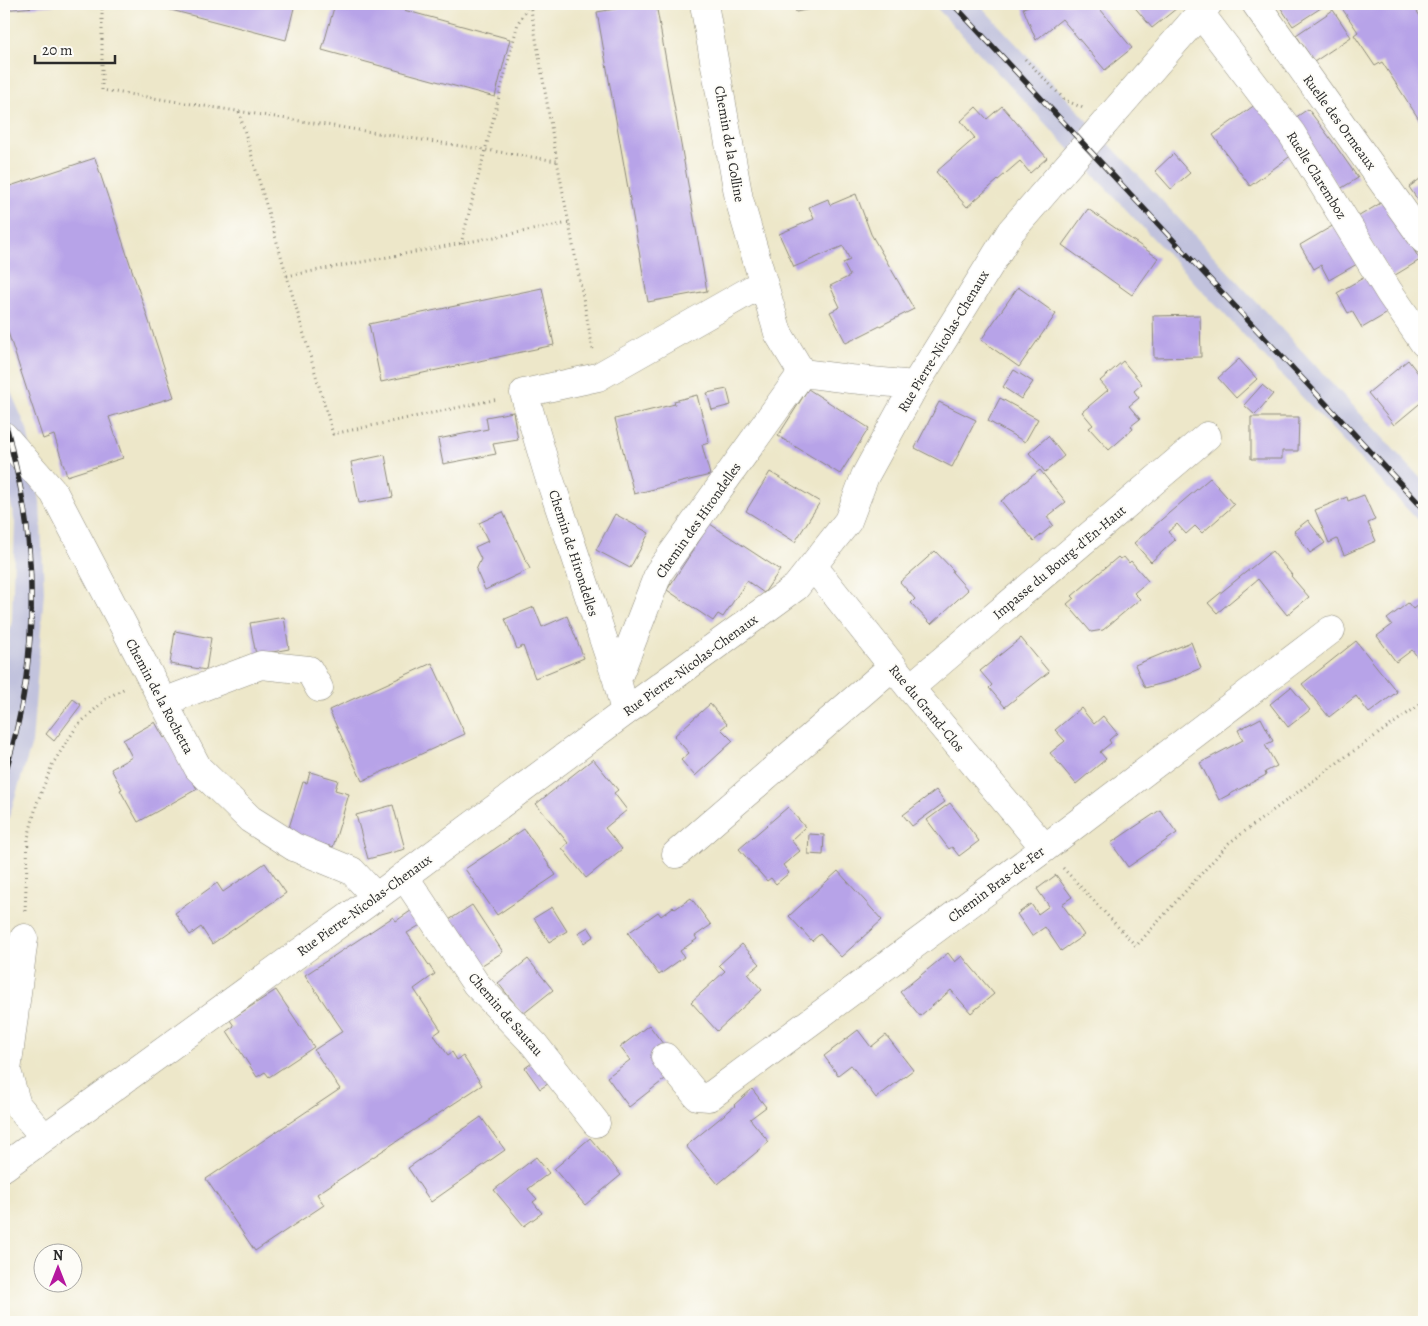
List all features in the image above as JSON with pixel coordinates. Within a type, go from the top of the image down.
[{"type":"street","name":"Chemin de la Colline","points":[[704,4],[739,199],[778,332],[802,373]]},
{"type":"street","name":"Ruelle des Ormeaux","points":[[1256,4],[1424,240]]},
{"type":"street","name":"Rue Pierre-Nicolas-Chenaux","points":[[4,1167],[376,897],[796,587],[848,521],[865,476],[915,385],[1011,231],[1204,8]]},
{"type":"street","name":"Ruelle Claremboz","points":[[1204,8],[1292,134],[1389,292],[1424,343]]},
{"type":"street","points":[[524,393],[598,377],[763,283]]},
{"type":"street","points":[[802,373],[915,385]]},
{"type":"street","name":"Chemin des Hirondelles","points":[[617,680],[659,572],[802,373]]},
{"type":"street","name":"Chemin de Hirondelles","points":[[524,393],[548,474],[617,680],[625,712]]},
{"type":"street","name":"Chemin de la Rochetta","points":[[4,436],[54,493],[198,768],[250,819],[294,847],[352,871],[376,897]]},
{"type":"street","name":"Impasse du Bourg-d'En-Haut","points":[[910,688],[1207,436]]},
{"type":"street","name":"Rue du Grand-Clos","points":[[813,566],[910,688],[1045,848]]},
{"type":"street","name":"Chemin Bras-de-Fer","points":[[665,1057],[697,1096],[709,1097],[1045,848],[1331,630]]},
{"type":"street","points":[[163,702],[261,665],[309,670],[320,688]]},
{"type":"street","points":[[676,854],[892,666]]},
{"type":"street","name":"Chemin de Sautau","points":[[404,876],[476,984],[534,1044],[596,1123]]},
{"type":"street","points":[[24,938],[7,1071],[17,1105],[44,1137]]},
{"type":"path","points":[[102,4],[102,90],[557,162]]},
{"type":"path","points":[[461,244],[518,23],[529,4]]},
{"type":"path","points":[[529,4],[598,377]]},
{"type":"path","points":[[1025,59],[1065,100],[1108,120]]},
{"type":"path","points":[[239,112],[334,434],[524,393]]},
{"type":"path","points":[[287,276],[569,223]]},
{"type":"path","points":[[24,938],[28,838],[37,803],[52,765],[77,726],[107,698]]},
{"type":"path","points":[[1045,848],[1136,946],[1229,843],[1348,755],[1424,702]]},
{"type":"shaded area","points":[[933,4],[979,4],[1424,482],[1424,527]]},
{"type":"shaded area","points":[[4,376],[27,429],[40,501],[44,592],[32,743],[4,833],[4,669],[12,620],[15,523],[4,471]]},
{"type":"building","points":[[4,4],[55,4],[55,5],[4,10]]},
{"type":"building","points":[[148,4],[295,4],[286,40]]},
{"type":"building","points":[[335,4],[382,4],[510,39],[495,97],[322,50]]},
{"type":"building","points":[[656,4],[707,291],[648,302],[597,12]]},
{"type":"building","points":[[794,4],[831,4],[831,5],[796,12]]},
{"type":"building","points":[[1034,4],[1096,4],[1132,48],[1105,70],[1062,19],[1036,40],[1023,8]]},
{"type":"building","points":[[1132,4],[1182,4],[1152,28]]},
{"type":"building","points":[[1278,4],[1327,4],[1293,26]]},
{"type":"building","points":[[1339,4],[1412,4],[1424,22],[1424,127],[1382,62],[1375,66],[1354,35],[1358,32]]},
{"type":"building","points":[[1333,10],[1351,37],[1314,62],[1296,35]]},
{"type":"building","points":[[1259,102],[1296,152],[1250,186],[1213,135]]},
{"type":"building","points":[[1002,106],[1047,158],[1030,173],[1020,161],[967,207],[936,172],[975,138],[961,121],[976,107],[987,119]]},
{"type":"building","points":[[1308,109],[1358,178],[1340,189],[1292,120]]},
{"type":"building","points":[[1173,154],[1190,173],[1171,189],[1155,171]]},
{"type":"building","points":[[95,158],[174,397],[109,417],[123,458],[67,476],[54,435],[43,439],[4,320],[4,188]]},
{"type":"building","points":[[1424,176],[1424,209],[1409,187]]},
{"type":"building","points":[[856,194],[871,234],[914,309],[846,343],[830,312],[840,307],[830,286],[850,276],[843,263],[850,260],[843,246],[794,267],[779,234],[814,219],[809,207],[828,199],[830,205]]},
{"type":"building","points":[[1384,201],[1420,260],[1392,277],[1356,218]]},
{"type":"building","points":[[1088,209],[1158,258],[1132,295],[1062,245]]},
{"type":"building","points":[[1341,221],[1364,260],[1329,280],[1321,265],[1314,269],[1300,245]]},
{"type":"building","points":[[1370,274],[1391,311],[1362,328],[1352,311],[1348,313],[1337,293]]},
{"type":"building","points":[[1018,287],[1056,314],[1019,367],[981,340]]},
{"type":"building","points":[[542,288],[554,345],[381,382],[369,324]]},
{"type":"building","points":[[1200,315],[1201,357],[1154,358],[1153,316]]},
{"type":"building","points":[[1239,359],[1257,379],[1236,398],[1218,378]]},
{"type":"building","points":[[1408,360],[1424,381],[1424,400],[1394,425],[1368,393]]},
{"type":"building","points":[[1123,361],[1142,384],[1134,391],[1139,398],[1129,406],[1140,419],[1131,426],[1133,429],[1109,450],[1089,428],[1093,425],[1082,412],[1108,390],[1100,381]]},
{"type":"building","points":[[1014,370],[1033,382],[1021,399],[1003,387]]},
{"type":"building","points":[[1262,385],[1273,394],[1255,415],[1244,405]]},
{"type":"building","points":[[727,389],[731,405],[712,410],[707,393]]},
{"type":"building","points":[[808,389],[869,428],[840,474],[778,436]]},
{"type":"building","points":[[697,395],[709,443],[702,445],[710,475],[634,494],[615,419],[675,404],[674,401]]},
{"type":"building","points":[[1000,398],[1038,419],[1025,442],[988,421]]},
{"type":"building","points":[[939,402],[976,420],[952,467],[915,448]]},
{"type":"building","points":[[513,412],[518,440],[493,444],[496,454],[443,464],[438,439],[488,429],[486,417]]},
{"type":"building","points":[[1251,417],[1299,417],[1298,451],[1282,451],[1282,459],[1251,459]]},
{"type":"building","points":[[1048,436],[1064,456],[1045,472],[1029,453]]},
{"type":"building","points":[[385,455],[393,497],[359,503],[351,462]]},
{"type":"building","points":[[1040,470],[1066,502],[1047,517],[1053,525],[1034,541],[1001,501]]},
{"type":"building","points":[[770,472],[820,502],[795,542],[746,511]]},
{"type":"building","points":[[1210,478],[1234,505],[1202,533],[1195,526],[1186,534],[1177,524],[1168,532],[1175,540],[1151,562],[1134,543]]},
{"type":"building","points":[[1364,495],[1375,520],[1368,523],[1376,541],[1344,555],[1337,539],[1329,543],[1315,510],[1347,497],[1348,501]]},
{"type":"building","points":[[503,512],[530,569],[485,590],[476,570],[481,559],[475,547],[488,541],[479,523]]},
{"type":"building","points":[[615,514],[649,533],[630,568],[596,550]]},
{"type":"building","points":[[1308,520],[1325,543],[1310,553],[1294,531]]},
{"type":"building","points":[[710,524],[780,570],[764,593],[747,581],[723,617],[718,614],[713,621],[667,590]]},
{"type":"building","points":[[935,551],[968,590],[931,624],[911,603],[915,599],[900,582]]},
{"type":"building","points":[[1272,551],[1309,597],[1287,615],[1258,579],[1217,613],[1208,603]]},
{"type":"building","points":[[1118,557],[1120,559],[1124,557],[1129,563],[1131,561],[1148,581],[1134,593],[1140,599],[1103,630],[1091,632],[1067,604],[1074,598],[1072,596]]},
{"type":"building","points":[[1424,600],[1424,665],[1412,650],[1396,662],[1377,636],[1392,625],[1387,619],[1408,603],[1413,609]]},
{"type":"building","points":[[534,607],[542,627],[567,616],[584,658],[535,678],[523,646],[517,649],[505,619]]},
{"type":"building","points":[[284,617],[289,649],[256,655],[250,623]]},
{"type":"building","points":[[175,631],[211,638],[206,670],[170,664]]},
{"type":"building","points":[[1021,638],[1049,672],[1005,707],[989,688],[992,685],[980,671]]},
{"type":"building","points":[[1356,641],[1397,692],[1369,713],[1356,696],[1329,717],[1302,684]]},
{"type":"building","points":[[1191,642],[1201,668],[1171,681],[1145,688],[1135,665]]},
{"type":"building","points":[[432,663],[465,734],[362,781],[329,710]]},
{"type":"building","points":[[1291,687],[1310,710],[1288,727],[1270,704]]},
{"type":"building","points":[[73,699],[81,705],[54,741],[46,734]]},
{"type":"building","points":[[710,704],[727,724],[721,729],[733,741],[695,776],[681,760],[689,753],[674,736]]},
{"type":"building","points":[[1081,708],[1094,724],[1103,716],[1117,733],[1109,740],[1111,743],[1100,752],[1106,759],[1076,784],[1050,753],[1065,741],[1055,730]]},
{"type":"building","points":[[1261,718],[1273,741],[1265,745],[1277,766],[1265,772],[1266,775],[1219,800],[1200,763],[1243,740],[1238,730]]},
{"type":"building","points":[[155,722],[164,738],[167,736],[197,789],[138,822],[120,790],[122,789],[111,769],[132,757],[123,740]]},
{"type":"building","points":[[593,759],[618,790],[614,793],[627,810],[605,828],[622,849],[586,878],[562,848],[568,843],[536,804]]},
{"type":"building","points":[[310,772],[338,780],[335,790],[349,794],[333,847],[287,834],[303,782],[307,783]]},
{"type":"building","points":[[936,790],[945,802],[912,826],[903,815]]},
{"type":"building","points":[[950,803],[979,841],[959,856],[952,847],[949,849],[927,820]]},
{"type":"building","points":[[393,805],[405,849],[368,859],[356,815]]},
{"type":"building","points":[[788,807],[805,827],[791,840],[800,851],[783,865],[789,873],[776,884],[771,878],[767,881],[739,849]]},
{"type":"building","points":[[1160,810],[1177,833],[1128,867],[1111,843]]},
{"type":"building","points":[[524,829],[556,875],[497,915],[465,869]]},
{"type":"building","points":[[809,834],[824,835],[823,855],[808,854]]},
{"type":"building","points":[[265,863],[286,893],[212,944],[201,927],[190,935],[175,913],[217,883],[223,892]]},
{"type":"building","points":[[838,871],[882,920],[841,957],[820,934],[812,941],[789,916]]},
{"type":"building","points":[[1056,875],[1072,897],[1062,904],[1084,935],[1061,951],[1045,927],[1032,936],[1017,914],[1031,904],[1038,914],[1049,906],[1037,889]]},
{"type":"building","points":[[691,898],[711,925],[695,936],[697,939],[680,951],[684,957],[659,975],[628,933],[658,912],[661,916],[673,907],[675,909]]},
{"type":"building","points":[[472,905],[503,952],[479,967],[449,920]]},
{"type":"building","points":[[418,906],[427,921],[407,933],[435,974],[414,989],[441,1030],[434,1035],[448,1055],[452,1052],[457,1060],[463,1056],[482,1085],[317,1194],[324,1205],[255,1251],[206,1179],[340,1089],[314,1050],[343,1031],[305,975],[393,917],[396,921]]},
{"type":"building","points":[[552,907],[567,931],[549,942],[534,918]]},
{"type":"building","points":[[588,927],[594,936],[584,943],[578,933]]},
{"type":"building","points":[[742,944],[760,964],[748,974],[762,990],[717,1031],[691,1002],[725,971],[719,965]]},
{"type":"building","points":[[948,953],[955,962],[962,956],[994,994],[971,1013],[951,990],[920,1016],[900,992]]},
{"type":"building","points":[[528,959],[553,990],[523,1014],[498,983]]},
{"type":"building","points":[[276,990],[314,1047],[269,1077],[265,1072],[257,1077],[227,1031],[234,1026],[230,1020]]},
{"type":"building","points":[[649,1025],[666,1048],[651,1060],[665,1079],[629,1107],[607,1077],[630,1060],[620,1047]]},
{"type":"building","points":[[858,1030],[871,1047],[886,1035],[913,1070],[876,1098],[851,1065],[838,1075],[824,1056]]},
{"type":"building","points":[[539,1058],[554,1080],[540,1089],[525,1068]]},
{"type":"building","points":[[752,1089],[766,1107],[750,1119],[769,1142],[718,1184],[686,1146],[735,1106]]},
{"type":"building","points":[[481,1117],[505,1150],[431,1202],[408,1168]]},
{"type":"building","points":[[590,1138],[621,1175],[585,1205],[554,1169]]},
{"type":"building","points":[[536,1157],[549,1173],[528,1189],[537,1199],[533,1202],[542,1213],[524,1226],[494,1190]]},
{"type":"railway","points":[[953,4],[1424,509]]},
{"type":"railway","points":[[4,419],[23,502],[31,581],[31,620],[23,699],[15,738],[4,776]]}]
